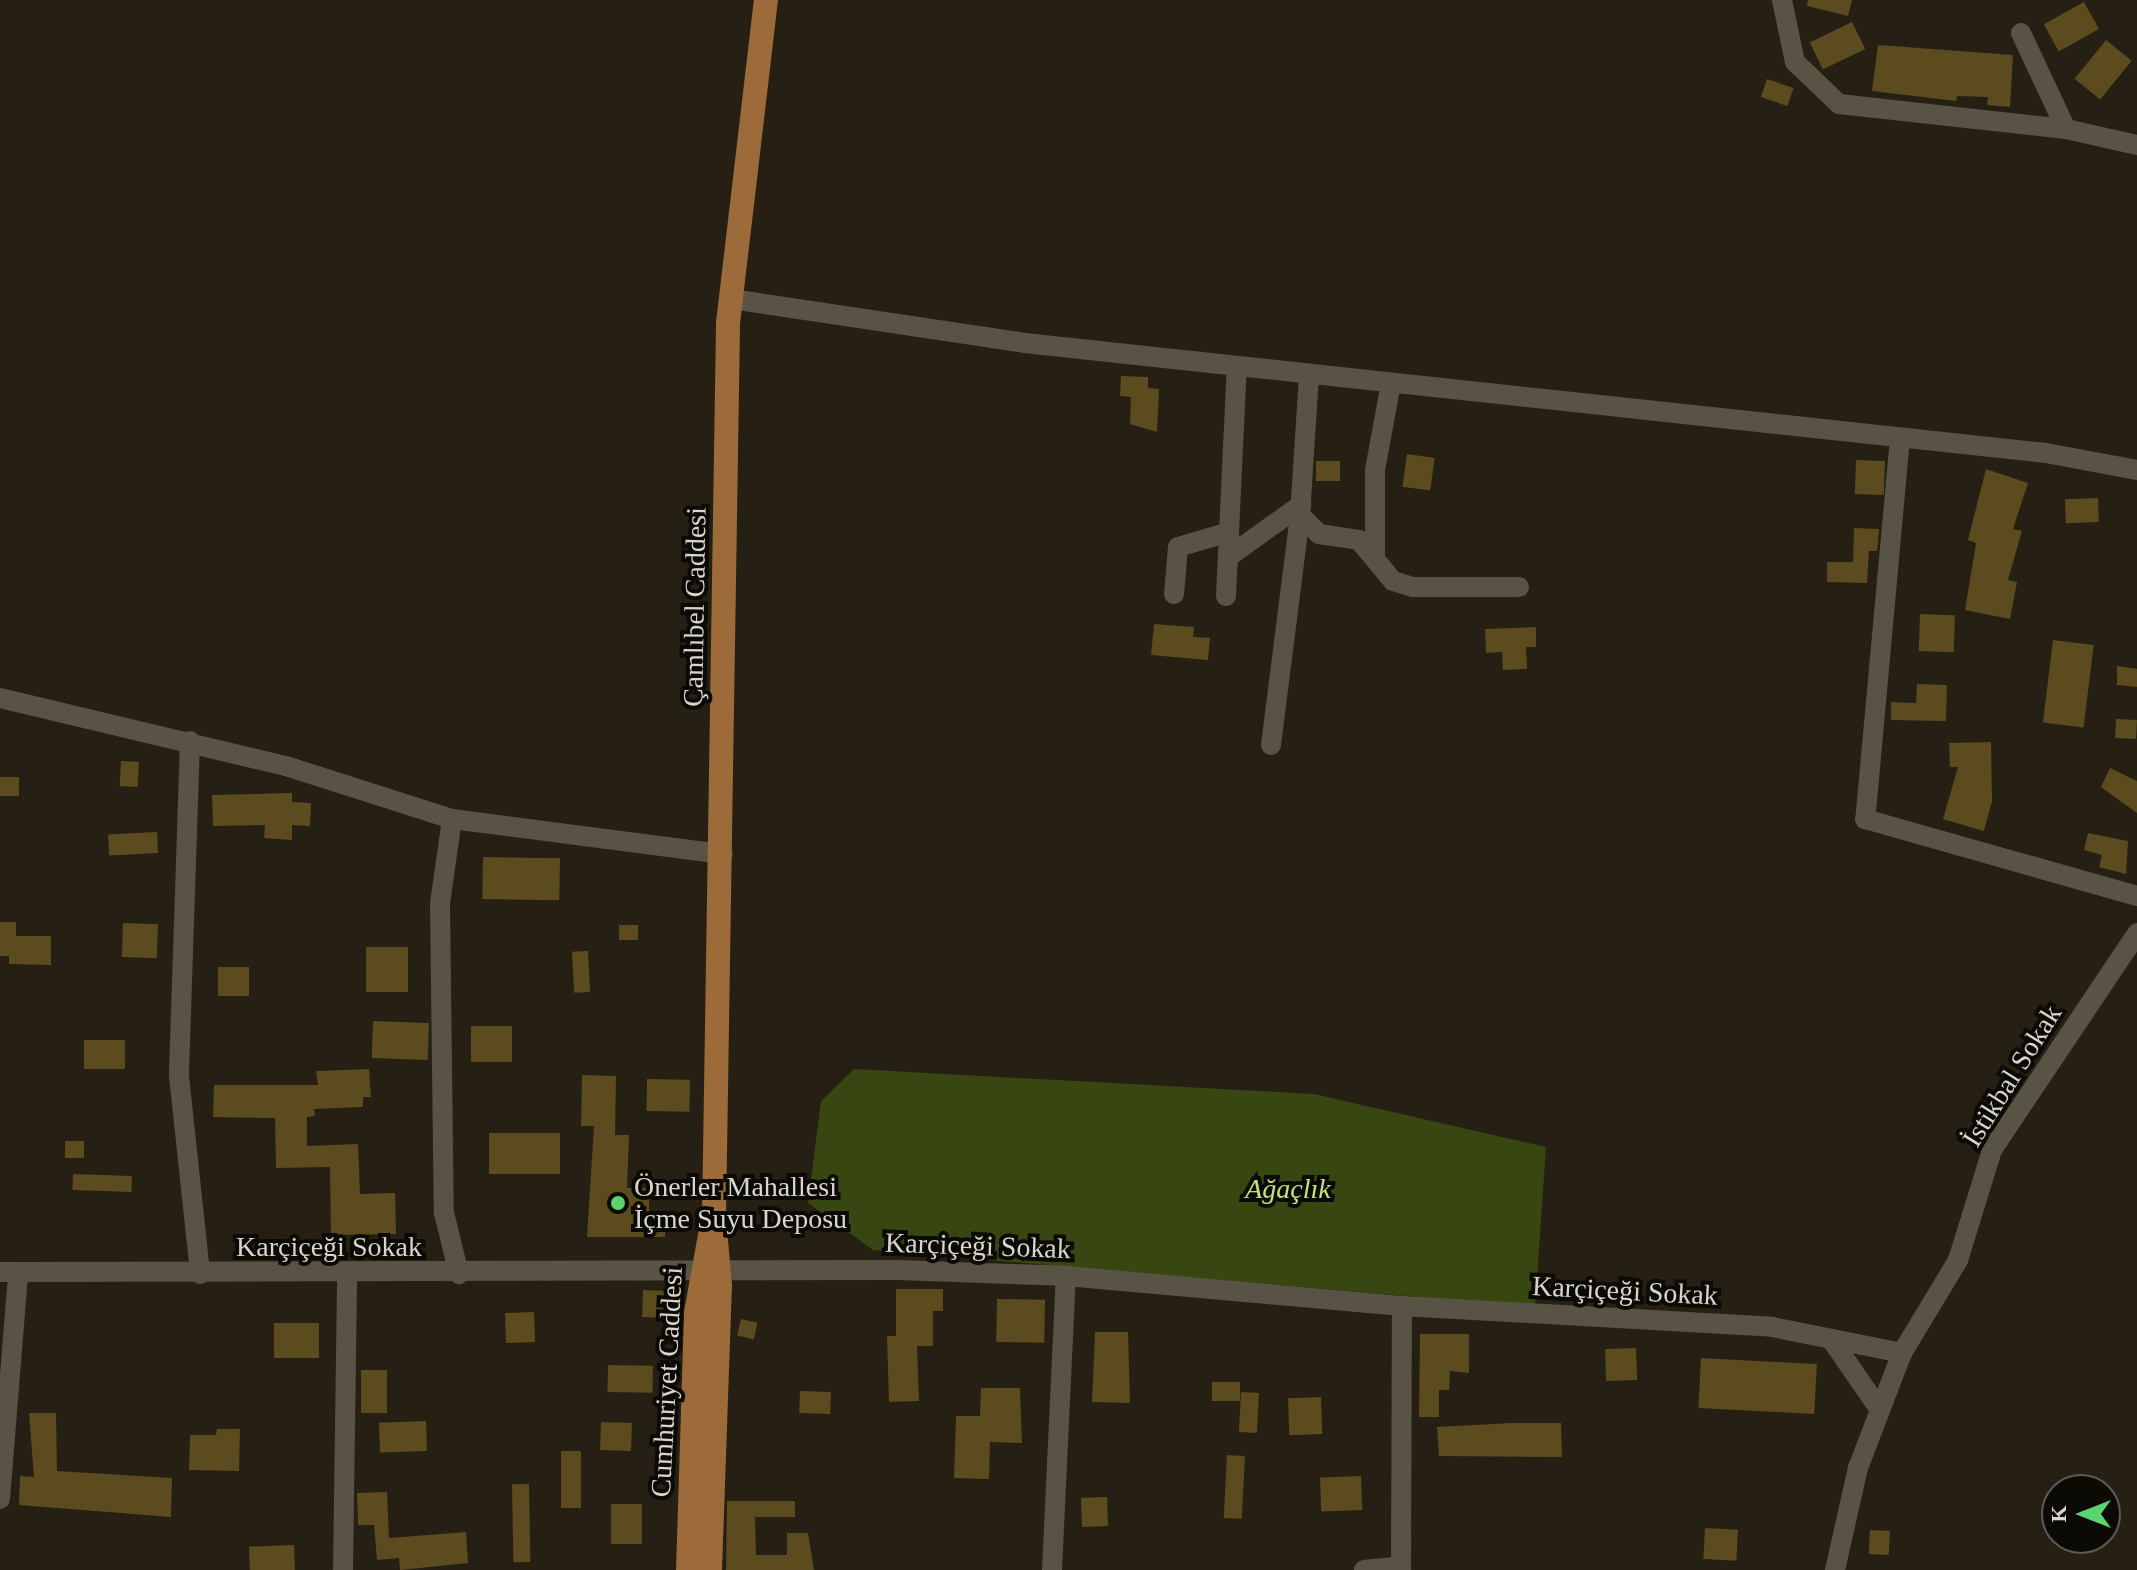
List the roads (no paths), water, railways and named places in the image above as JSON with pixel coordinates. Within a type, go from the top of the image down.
[{"type":"main road","name":"Çamlıbel Caddesi","points":[[714,1217],[731,299],[766,0]]},
{"type":"main road","name":"Cumhuriyet Caddesi","points":[[688,1570],[714,1217]]},
{"type":"main road","name":"Cumhuriyet Caddesi","points":[[710,1272],[710,1570]]},
{"type":"street","points":[[1782,0],[1795,62],[1839,104],[2066,129],[2137,145]]},
{"type":"street","points":[[2021,33],[2066,129]]},
{"type":"street","points":[[731,299],[1025,343],[1900,438],[2137,470]]},
{"type":"street","points":[[1226,596],[1237,366]]},
{"type":"street","points":[[1271,745],[1300,510],[1309,374]]},
{"type":"street","points":[[1375,555],[1375,470],[1391,383]]},
{"type":"street","points":[[1900,438],[1865,819],[2137,896]]},
{"type":"street","points":[[1300,510],[1319,534],[1359,540],[1375,555],[1393,581],[1413,587],[1519,587]]},
{"type":"street","points":[[1228,557],[1300,510]]},
{"type":"street","points":[[1174,594],[1178,547],[1229,532]]},
{"type":"street","points":[[0,698],[190,741],[452,819],[723,854]]},
{"type":"street","points":[[190,741],[179,1076],[200,1274]]},
{"type":"street","points":[[452,819],[440,903],[444,1197],[459,1274]]},
{"type":"street","name":"İstikbal Sokak","points":[[1835,1570],[1858,1468],[1902,1353],[1958,1260],[1992,1150],[2137,933]]},
{"type":"street","name":"Karçiçeği Sokak","points":[[9,1273],[347,1276],[710,1272],[1066,1276],[1402,1306],[1772,1327],[1902,1353]]},
{"type":"street","points":[[0,1499],[9,1273]]},
{"type":"street","points":[[343,1570],[347,1276]]},
{"type":"street","points":[[1052,1570],[1066,1276]]},
{"type":"street","points":[[1364,1570],[1401,1568],[1402,1306]]},
{"type":"street","points":[[1831,1339],[1880,1410]]},
{"type":"place","name":"Önerler Mahallesi İçme Suyu Deposu","points":[[618,1203]]},
{"type":"park label","name":"Ağaçlık","points":[[1288,1189]]}]
